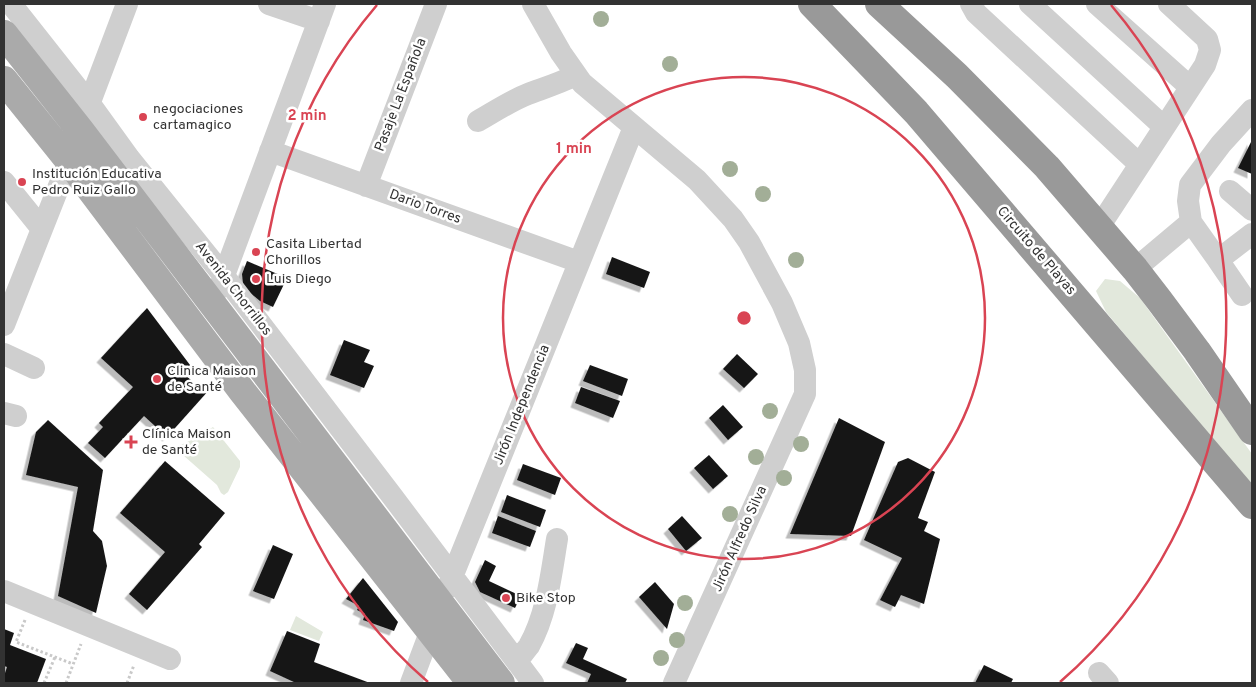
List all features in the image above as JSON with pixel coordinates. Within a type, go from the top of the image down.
[{"type":"highway","name":"Circuito de Playas","points":[[812,4],[916,112],[1252,505]]},
{"type":"highway","points":[[879,4],[957,76],[1047,167],[1135,269],[1197,351],[1252,431]]},
{"type":"main road","name":"Avenida Chorrillos","points":[[4,34],[80,130],[501,683]]},
{"type":"main road","points":[[4,80],[69,161],[307,475],[471,683]]},
{"type":"main road","points":[[150,268],[172,252]]},
{"type":"main road","points":[[242,391],[265,373]]},
{"type":"main road","points":[[307,475],[330,459]]},
{"type":"street","name":"Avenida Chorrillos","points":[[11,4],[90,104],[129,158],[224,276],[533,683]]},
{"type":"street","points":[[4,325],[69,161],[128,4]]},
{"type":"street","points":[[212,305],[322,13],[269,4]]},
{"type":"street","name":"Pasaje La Española","points":[[366,186],[436,4]]},
{"type":"street","points":[[533,4],[561,53],[582,83],[634,127]]},
{"type":"street","points":[[971,4],[976,14],[1140,164]]},
{"type":"street","points":[[1030,4],[1164,127]]},
{"type":"street","points":[[1097,4],[1190,87]]},
{"type":"street","points":[[1099,228],[1204,65],[1210,50],[1207,39],[1169,4]]},
{"type":"street","points":[[478,121],[527,95],[576,75]]},
{"type":"street","points":[[1249,298],[1218,260],[1191,222],[1188,201],[1190,185],[1221,144],[1252,110]]},
{"type":"street","name":"Jirón Independencia","points":[[411,683],[634,127]]},
{"type":"street","name":"Jirón Alfredo Silva","points":[[634,127],[697,180],[733,219],[749,242],[782,303],[799,343],[805,370],[805,394],[674,683]]},
{"type":"street","name":"Dario Torres","points":[[270,151],[580,262]]},
{"type":"street","points":[[4,182],[42,229]]},
{"type":"street","points":[[1230,191],[1252,210]]},
{"type":"street","points":[[1135,269],[1191,222]]},
{"type":"street","points":[[1218,260],[1252,234]]},
{"type":"street","points":[[4,354],[34,368]]},
{"type":"street","points":[[517,662],[528,646],[540,621],[557,539]]},
{"type":"street","points":[[4,591],[170,659]]},
{"type":"path","points":[[28,612],[16,642],[73,664]]},
{"type":"path","points":[[66,683],[83,639]]},
{"type":"path","points":[[44,683],[55,657]]},
{"type":"path","points":[[127,683],[136,661]]},
{"type":"shaded area","points":[[1105,279],[1120,281],[1140,298],[1252,454],[1252,487],[1106,312],[1096,291]]},
{"type":"shaded area","points":[[213,427],[240,461],[240,467],[228,492],[224,495],[217,485],[175,448]]},
{"type":"shaded area","points":[[296,616],[323,632],[319,641],[290,630]]},
{"type":"building","points":[[1252,140],[1252,174],[1238,168]]},
{"type":"building","points":[[612,257],[650,272],[644,288],[606,274]]},
{"type":"building","name":"Luis Diego","points":[[247,261],[287,278],[273,307],[260,301],[243,284],[242,274]]},
{"type":"building","name":"Clinica Maison de Santé","points":[[147,308],[190,365],[183,373],[200,388],[203,385],[209,390],[167,437],[144,416],[105,458],[88,443],[103,427],[99,423],[133,387],[101,358]]},
{"type":"building","points":[[344,340],[370,350],[364,362],[374,366],[364,388],[330,375]]},
{"type":"building","points":[[737,354],[758,374],[744,388],[723,369]]},
{"type":"building","points":[[590,365],[628,379],[622,396],[583,381]]},
{"type":"building","points":[[581,387],[620,401],[613,418],[575,403]]},
{"type":"building","points":[[723,405],[743,427],[728,440],[709,418]]},
{"type":"building","points":[[839,418],[885,442],[851,536],[790,534]]},
{"type":"building","points":[[48,420],[103,470],[93,531],[102,541],[107,566],[96,613],[58,596],[78,487],[26,475],[36,432]]},
{"type":"building","points":[[709,455],[728,476],[713,489],[694,468]]},
{"type":"building","points":[[908,458],[935,472],[918,518],[928,522],[924,531],[940,539],[924,604],[901,595],[895,607],[880,600],[902,558],[864,540],[898,462]]},
{"type":"building","points":[[165,461],[225,513],[199,544],[202,547],[147,610],[129,594],[165,552],[120,513]]},
{"type":"building","points":[[523,464],[561,478],[555,495],[517,480]]},
{"type":"building","points":[[507,495],[546,510],[540,527],[501,512]]},
{"type":"building","points":[[498,516],[536,531],[530,547],[492,533]]},
{"type":"building","points":[[682,516],[702,538],[686,551],[668,529]]},
{"type":"building","points":[[273,545],[293,554],[274,599],[253,591]]},
{"type":"building","points":[[485,560],[496,566],[489,581],[521,596],[515,608],[480,592],[475,582]]},
{"type":"building","points":[[363,578],[398,622],[394,631],[363,620],[365,614],[357,610],[359,606],[346,599]]},
{"type":"building","points":[[655,582],[674,604],[667,629],[639,597]]},
{"type":"building","points":[[4,629],[14,633],[10,645],[46,659],[37,683],[4,683],[7,667],[4,666]]},
{"type":"building","points":[[287,631],[320,644],[314,662],[370,683],[296,683],[270,671]]},
{"type":"building","points":[[576,643],[588,648],[583,659],[627,679],[625,683],[587,683],[591,674],[566,663]]},
{"type":"building","points":[[984,665],[1013,679],[1011,683],[975,683]]},
{"type":"place","name":"negociaciones cartamagico","points":[[143,117]]},
{"type":"place","name":"Institución Educativa Pedro Ruiz Gallo","points":[[22,182]]},
{"type":"place","name":"Casita Libertad Chorillos","points":[[256,252]]},
{"type":"place","name":"Luis Diego","points":[[256,279]]},
{"type":"place","name":"Clinica Maison de Santé","points":[[157,379]]},
{"type":"place","name":"Clínica Maison de Santé","points":[[131,442]]},
{"type":"place","name":"Bike Stop","points":[[506,598]]}]
